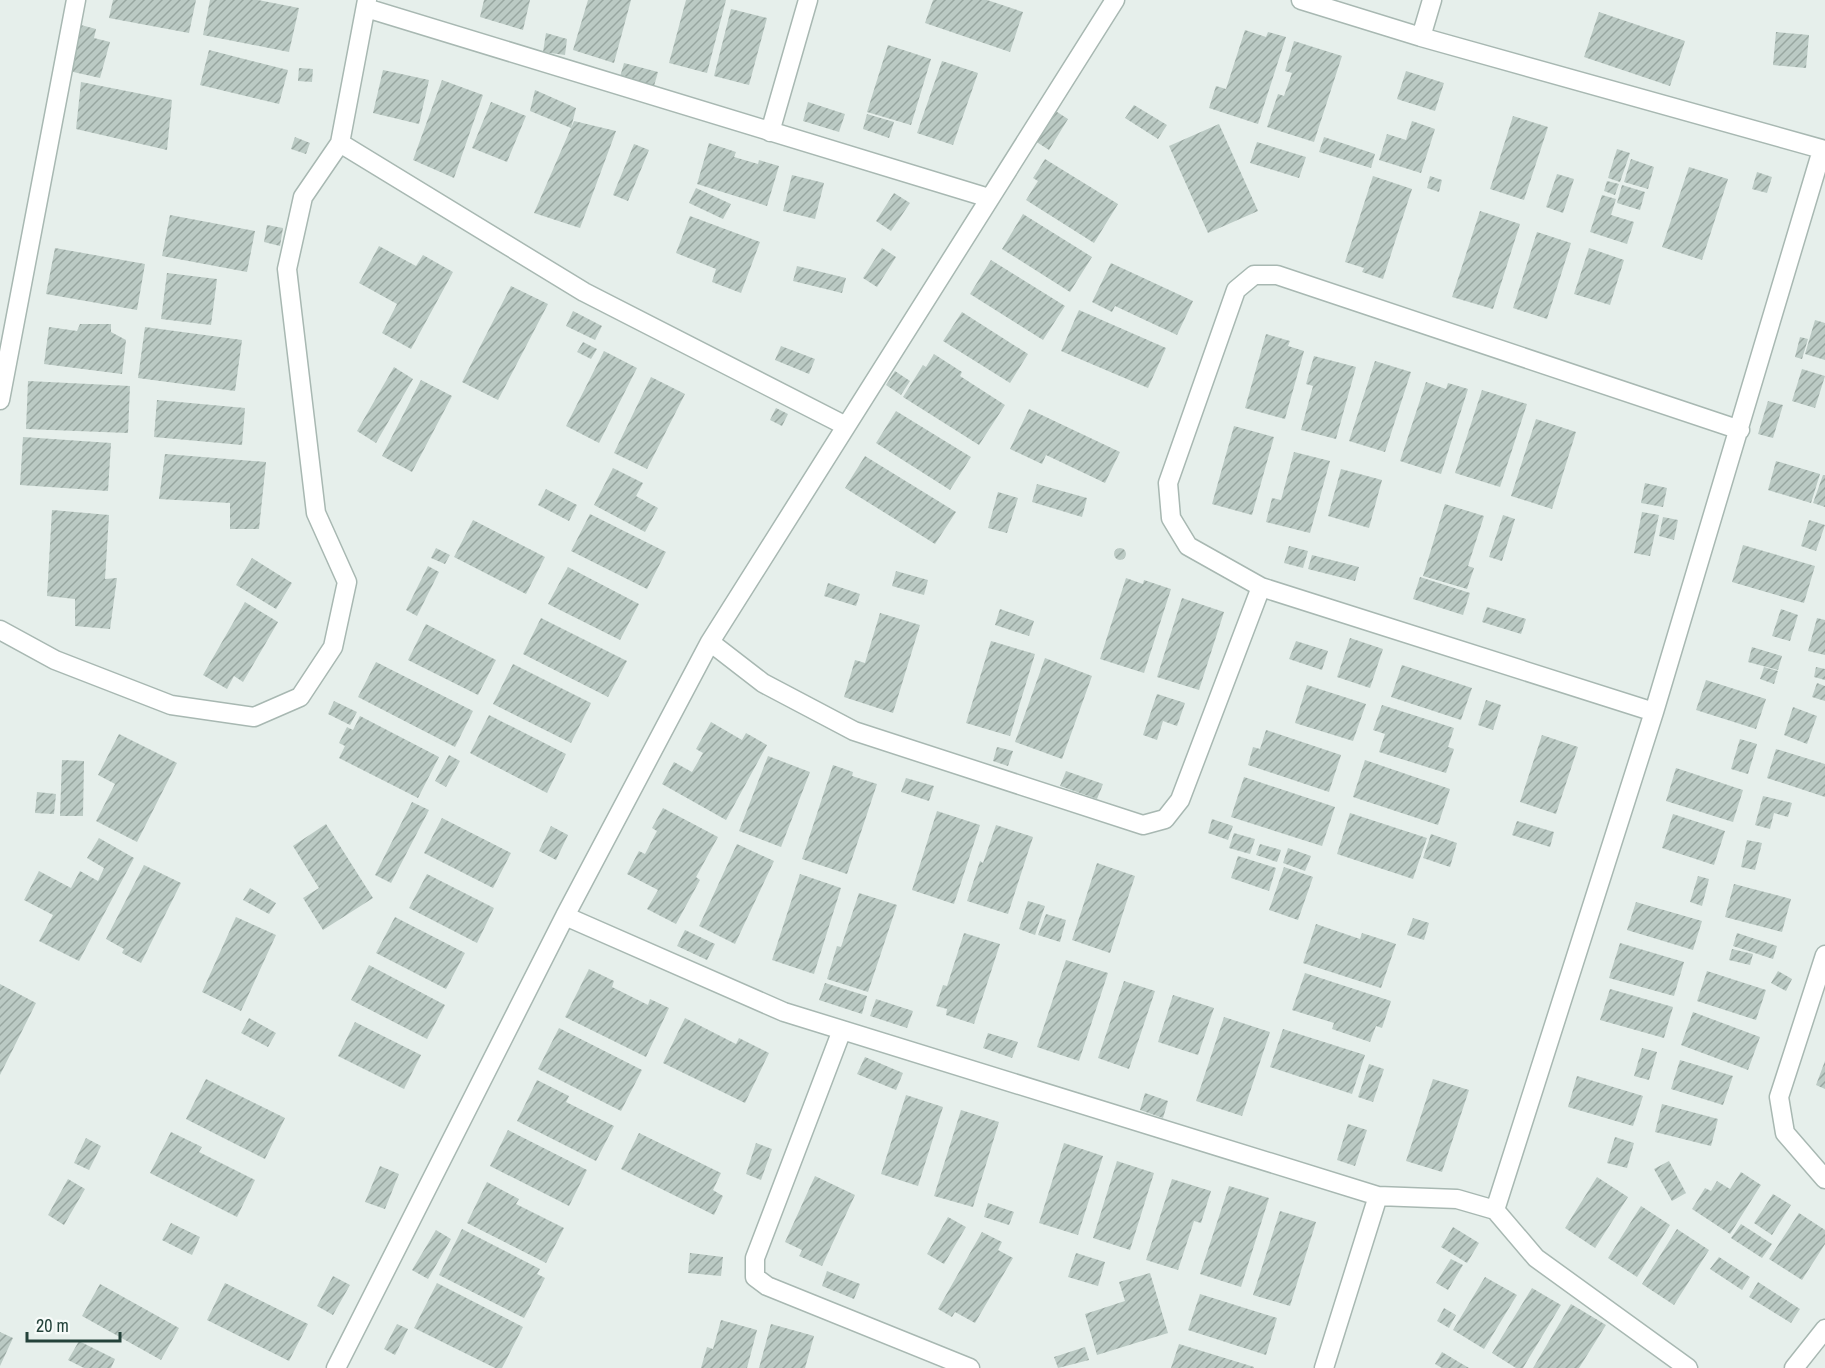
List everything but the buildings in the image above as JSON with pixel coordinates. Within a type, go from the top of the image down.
[{"type":"street","points":[[0,400],[76,0]]},
{"type":"street","points":[[770,132],[808,0]]},
{"type":"street","points":[[336,1368],[566,916],[710,642],[1115,0]]},
{"type":"street","points":[[1301,0],[1420,37],[1823,150],[1654,712],[1495,1210]]},
{"type":"street","points":[[1420,37],[1432,0]]},
{"type":"street","points":[[0,630],[55,660],[171,705],[254,717],[300,697],[333,647],[347,582],[316,513],[287,269],[303,197],[340,142],[366,4],[770,132],[989,198]]},
{"type":"street","points":[[340,142],[584,292],[846,426]]},
{"type":"street","points":[[1654,712],[1261,587],[1188,546],[1171,518],[1168,483],[1236,290],[1254,275],[1277,275],[1740,430]]},
{"type":"street","points":[[710,642],[763,683],[854,731],[1143,825],[1164,819],[1180,800],[1261,587]]},
{"type":"street","points":[[566,916],[784,1012],[1378,1196],[1457,1199],[1495,1210],[1536,1258],[1688,1368]]},
{"type":"street","points":[[1825,955],[1779,1098],[1785,1133],[1825,1179]]},
{"type":"street","points":[[842,1030],[755,1258],[755,1277],[766,1286],[970,1368]]},
{"type":"street","points":[[1324,1368],[1378,1196]]},
{"type":"street","points":[[1794,1368],[1825,1329]]}]
